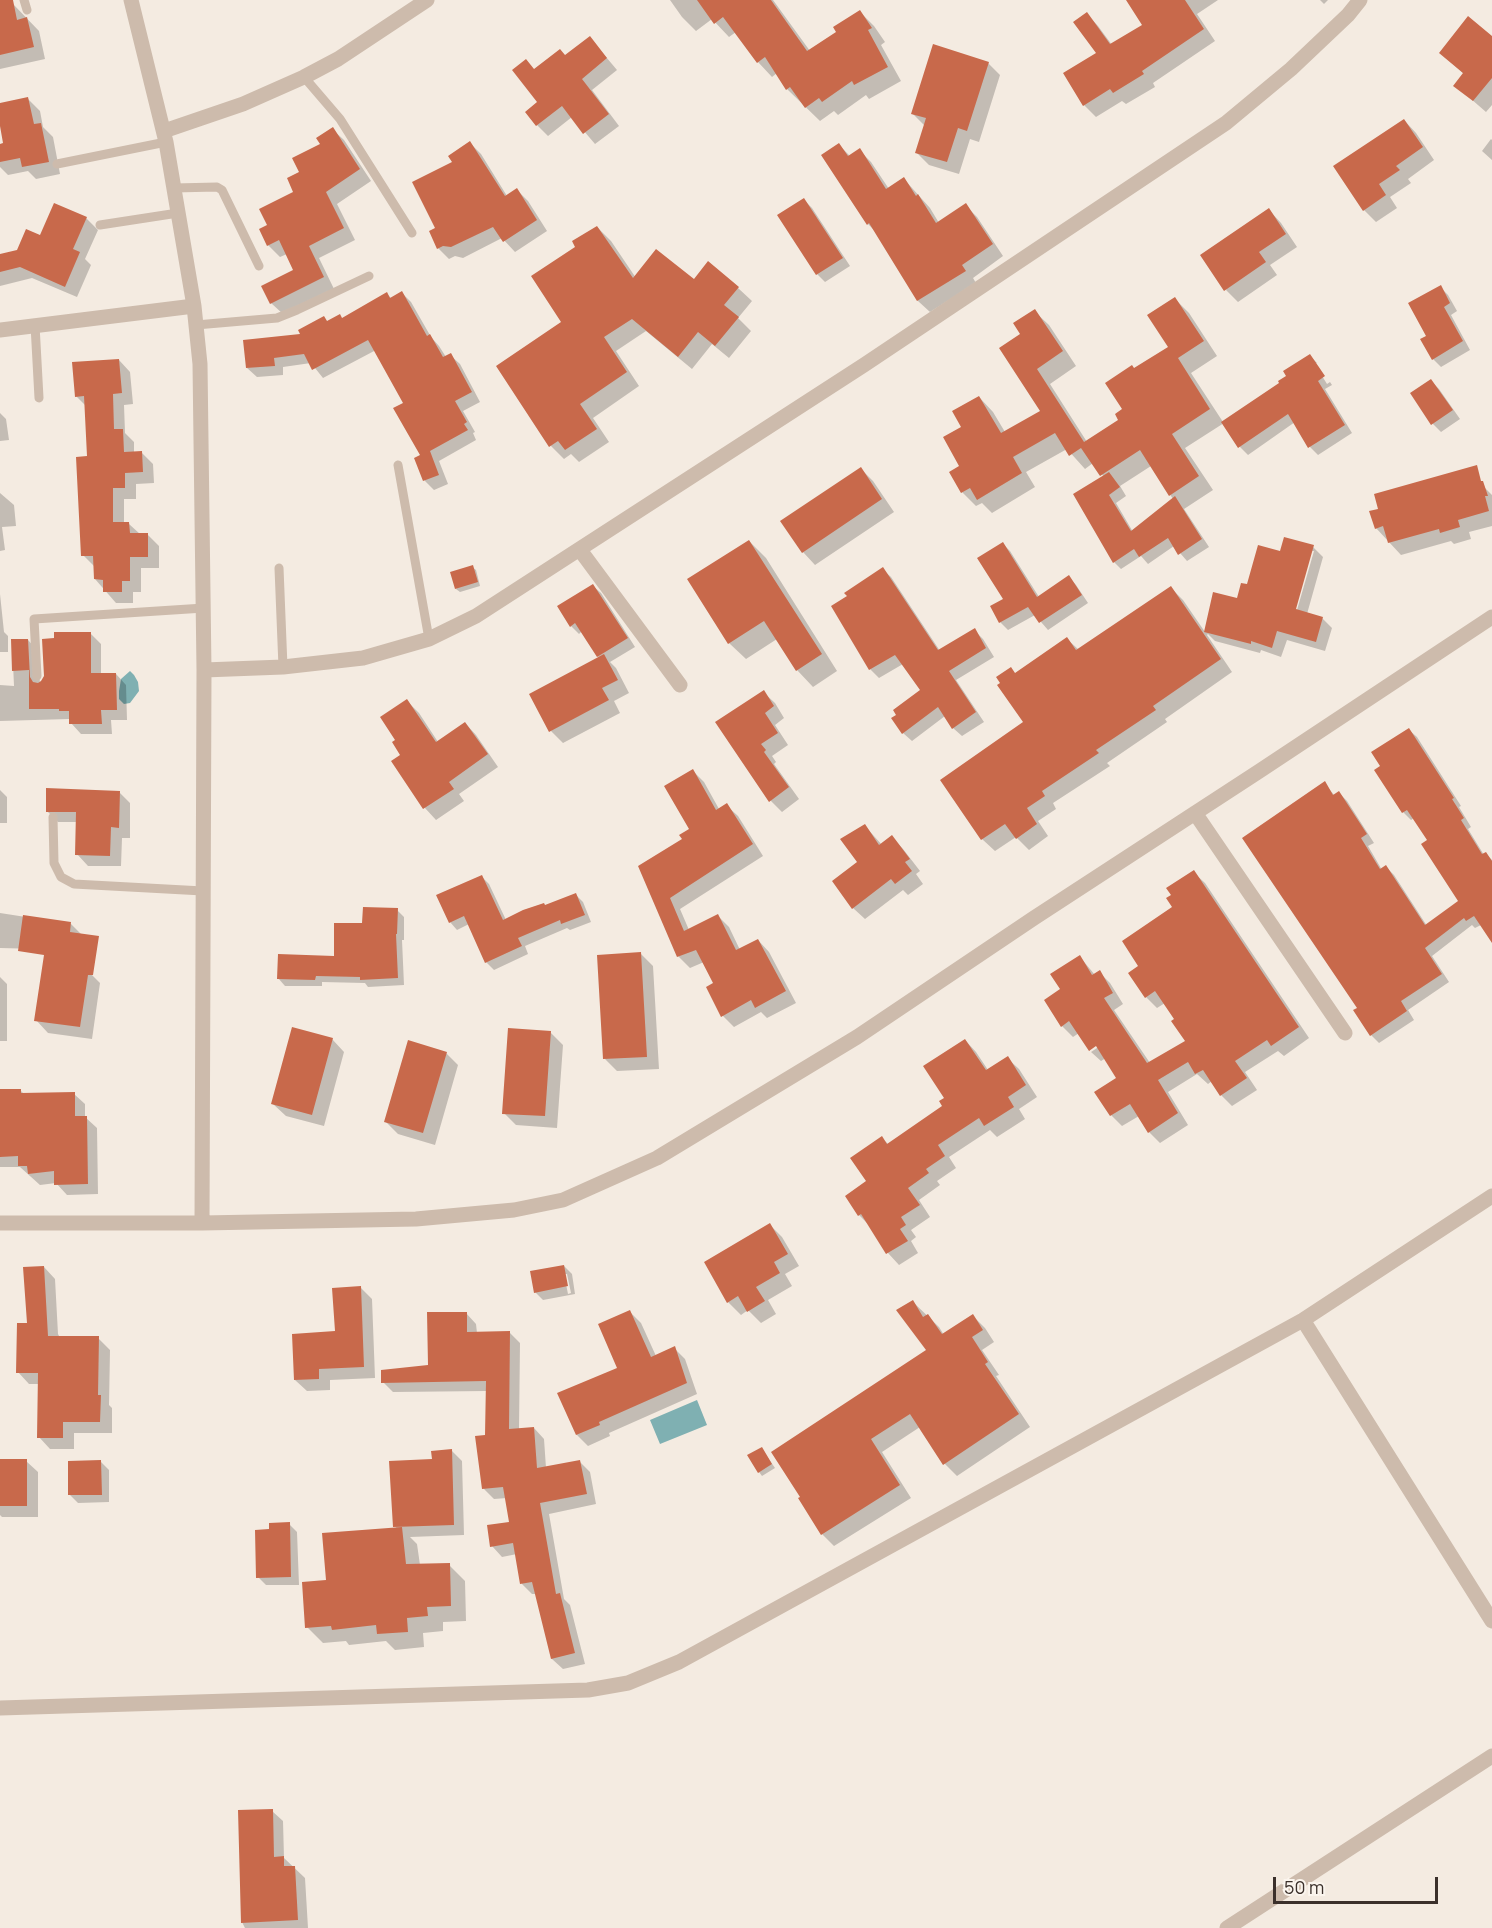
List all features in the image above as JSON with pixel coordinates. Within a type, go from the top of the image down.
[{"type":"street","points":[[130,0],[165,136],[194,306],[202,403],[204,608],[202,1223]]},
{"type":"street","points":[[204,670],[284,667],[363,658],[429,639],[476,616],[864,365],[1226,123],[1291,69],[1348,15],[1360,0]]},
{"type":"street","points":[[165,136],[304,77],[338,58],[420,2]]},
{"type":"street","points":[[0,330],[194,306]]},
{"type":"street","points":[[580,549],[680,685]]},
{"type":"street","points":[[0,1223],[202,1223],[416,1219],[514,1210],[563,1200],[657,1158],[847,1043],[1492,617]]},
{"type":"street","points":[[1195,813],[1345,1033]]},
{"type":"street","points":[[0,1708],[588,1690],[628,1683],[690,1657],[1303,1320],[1492,1196]]},
{"type":"street","points":[[1303,1320],[1492,1621]]},
{"type":"street","points":[[1227,1928],[1492,1756]]},
{"type":"lane","points":[[24,0],[27,10]]},
{"type":"lane","points":[[304,77],[340,119],[412,232]]},
{"type":"lane","points":[[57,164],[165,136]]},
{"type":"lane","points":[[174,188],[217,187],[222,190],[259,266]]},
{"type":"lane","points":[[100,225],[178,213]]},
{"type":"lane","points":[[196,325],[277,318],[369,276]]},
{"type":"lane","points":[[35,325],[39,398]]},
{"type":"lane","points":[[398,465],[429,639]]},
{"type":"lane","points":[[279,568],[284,667]]},
{"type":"lane","points":[[37,676],[34,619],[204,608]]},
{"type":"lane","points":[[53,818],[54,863],[61,877],[74,884],[203,891]]},
{"type":"water","points":[[130,671],[138,682],[139,691],[130,703],[124,704],[119,699],[121,679]]},
{"type":"water","points":[[697,1400],[707,1425],[660,1444],[650,1420]]},
{"type":"building","points":[[0,0],[13,0],[17,20],[27,17],[34,47],[0,55]]},
{"type":"building","points":[[697,0],[771,0],[807,51],[836,32],[833,27],[860,10],[872,28],[868,30],[888,67],[854,85],[852,81],[822,102],[819,98],[805,108],[790,87],[786,90],[765,57],[757,63],[723,17],[714,24]]},
{"type":"building","points":[[1126,0],[1185,0],[1204,29],[1142,71],[1144,74],[1113,93],[1110,89],[1083,106],[1063,73],[1096,53],[1073,22],[1087,12],[1110,44],[1142,25]]},
{"type":"building","points":[[1468,16],[1492,36],[1492,78],[1473,101],[1453,86],[1463,73],[1439,53]]},
{"type":"building","points":[[590,36],[607,58],[582,79],[609,114],[583,134],[562,106],[536,126],[525,112],[537,102],[512,70],[526,59],[534,69],[560,49],[565,55]]},
{"type":"building","points":[[933,44],[989,62],[967,131],[958,128],[947,162],[915,153],[926,118],[911,114]]},
{"type":"building","points":[[28,97],[34,124],[41,123],[49,162],[22,167],[20,158],[0,162],[0,144],[3,143],[0,103]]},
{"type":"building","points":[[1404,119],[1423,147],[1396,166],[1400,170],[1379,184],[1386,195],[1363,211],[1333,166]]},
{"type":"building","points":[[333,127],[360,169],[326,192],[344,228],[309,246],[324,277],[270,304],[261,286],[293,270],[279,240],[267,246],[259,229],[267,225],[259,209],[293,192],[287,178],[299,172],[292,158],[320,144],[316,138]]},
{"type":"building","points":[[470,141],[505,196],[517,188],[537,220],[503,242],[493,227],[451,247],[443,246],[437,249],[429,231],[435,228],[412,182],[452,162],[448,156]]},
{"type":"building","points":[[839,143],[848,156],[860,148],[886,189],[904,177],[936,223],[966,203],[993,244],[962,265],[966,271],[917,301],[869,223],[867,225],[821,155]]},
{"type":"building","points":[[804,198],[843,258],[816,275],[777,215]]},
{"type":"building","points":[[54,203],[87,217],[73,249],[80,252],[65,287],[20,267],[0,272],[0,254],[17,250],[26,229],[40,235]]},
{"type":"building","points":[[1269,208],[1286,234],[1259,252],[1266,262],[1224,291],[1200,255]]},
{"type":"building","points":[[597,226],[633,278],[656,249],[694,279],[708,261],[739,287],[724,305],[739,317],[715,346],[698,332],[678,357],[632,319],[604,337],[627,372],[580,404],[597,429],[565,450],[558,441],[549,447],[496,366],[561,322],[531,276],[575,247],[572,241]]},
{"type":"building","points":[[1441,285],[1450,303],[1444,307],[1463,341],[1432,360],[1420,339],[1426,336],[1408,303]]},
{"type":"building","points":[[402,291],[427,336],[430,334],[443,357],[451,353],[472,392],[455,401],[467,422],[464,424],[468,430],[430,451],[439,475],[423,481],[414,458],[420,455],[393,408],[403,403],[368,340],[312,370],[304,354],[274,358],[275,366],[246,368],[243,340],[300,334],[298,330],[324,316],[327,321],[340,314],[342,318],[387,292],[390,298]]},
{"type":"building","points":[[1175,297],[1204,341],[1178,358],[1210,409],[1172,434],[1199,476],[1169,496],[1140,450],[1100,476],[1081,448],[1069,456],[1055,433],[1013,457],[1022,473],[977,500],[970,488],[961,493],[949,472],[959,466],[943,437],[961,427],[952,411],[979,396],[1001,433],[1040,411],[999,348],[1020,334],[1013,323],[1035,309],[1063,351],[1037,369],[1084,442],[1118,420],[1115,414],[1122,409],[1105,383],[1132,365],[1134,368],[1168,347],[1147,315]]},
{"type":"building","points":[[1310,354],[1325,376],[1318,381],[1345,425],[1308,448],[1288,414],[1238,448],[1221,422],[1279,383],[1278,381],[1286,376],[1283,371]]},
{"type":"building","points":[[119,359],[122,393],[113,394],[114,429],[123,429],[124,452],[142,451],[143,472],[125,473],[125,488],[113,488],[113,522],[129,522],[130,533],[148,533],[148,557],[130,557],[130,581],[122,581],[122,592],[103,592],[103,580],[94,579],[93,556],[81,556],[76,457],[87,456],[84,396],[75,397],[72,362]]},
{"type":"building","points":[[1431,379],[1453,410],[1431,425],[1410,393]]},
{"type":"building","points":[[1477,465],[1488,496],[1485,496],[1489,511],[1458,520],[1460,527],[1440,533],[1439,529],[1388,543],[1383,526],[1375,529],[1369,511],[1378,509],[1374,494]]},
{"type":"building","points":[[861,467],[882,499],[802,553],[780,521]]},
{"type":"building","points":[[1109,472],[1120,487],[1109,495],[1131,531],[1175,496],[1202,539],[1178,555],[1168,538],[1139,557],[1134,549],[1113,563],[1073,494]]},
{"type":"building","points":[[1284,537],[1314,545],[1296,609],[1323,617],[1316,642],[1277,631],[1272,648],[1251,641],[1251,644],[1204,632],[1213,592],[1237,598],[1241,583],[1247,584],[1258,545],[1280,551]]},
{"type":"building","points":[[749,540],[822,654],[796,671],[764,621],[728,644],[687,579]]},
{"type":"building","points":[[1003,542],[1037,597],[1069,575],[1082,595],[1039,623],[1028,607],[999,623],[990,606],[1003,599],[977,558]]},
{"type":"building","points":[[473,565],[478,582],[455,589],[450,572]]},
{"type":"building","points":[[883,567],[938,650],[975,628],[986,648],[949,671],[976,712],[952,729],[938,707],[902,734],[891,718],[896,715],[893,710],[920,690],[895,655],[869,670],[831,606],[847,596],[844,593]]},
{"type":"building","points":[[593,584],[628,638],[597,657],[575,623],[570,627],[557,606]]},
{"type":"building","points":[[1171,586],[1221,659],[1153,706],[1156,710],[1096,750],[1099,753],[1042,791],[1045,796],[1027,808],[1037,824],[1016,839],[1005,824],[981,840],[940,780],[1023,722],[997,685],[1000,683],[996,677],[1011,667],[1015,673],[1067,637],[1076,650]]},
{"type":"building","points":[[54,632],[91,632],[91,673],[116,673],[117,710],[101,710],[102,724],[69,724],[69,711],[29,709],[29,670],[12,671],[11,639],[28,639],[30,677],[33,682],[38,683],[44,676],[42,639],[54,638]]},
{"type":"building","points":[[604,654],[618,680],[602,688],[609,700],[549,732],[529,694]]},
{"type":"building","points":[[764,690],[774,706],[765,713],[778,733],[761,744],[766,750],[764,752],[789,787],[769,802],[715,722]]},
{"type":"building","points":[[407,699],[436,742],[465,722],[488,754],[449,782],[454,789],[423,809],[391,761],[400,755],[392,742],[395,740],[380,717]]},
{"type":"building","points":[[1409,728],[1454,798],[1452,799],[1464,818],[1461,820],[1482,854],[1486,852],[1492,861],[1492,943],[1474,916],[1466,921],[1464,918],[1425,948],[1442,974],[1401,1001],[1407,1011],[1370,1036],[1353,1010],[1357,1008],[1242,838],[1325,781],[1333,795],[1339,791],[1367,834],[1361,838],[1380,869],[1386,865],[1425,925],[1458,901],[1421,844],[1427,840],[1407,810],[1402,813],[1374,770],[1380,766],[1371,752]]},
{"type":"building","points":[[693,769],[716,810],[727,803],[753,844],[670,898],[684,931],[718,914],[736,950],[758,939],[786,991],[755,1008],[751,1000],[721,1017],[706,987],[713,983],[696,950],[677,957],[638,866],[682,839],[679,835],[689,829],[664,786]]},
{"type":"building","points":[[46,788],[120,791],[119,828],[111,827],[110,856],[75,855],[76,812],[46,812]]},
{"type":"building","points":[[865,824],[879,845],[892,835],[910,859],[905,862],[912,871],[895,884],[891,879],[852,909],[832,881],[857,862],[840,839]]},
{"type":"building","points":[[1194,870],[1299,1027],[1271,1046],[1267,1040],[1235,1061],[1247,1078],[1220,1096],[1203,1070],[1195,1074],[1188,1062],[1158,1080],[1178,1113],[1148,1133],[1130,1104],[1110,1116],[1094,1092],[1116,1078],[1096,1046],[1089,1051],[1069,1021],[1061,1027],[1044,1000],[1060,989],[1050,974],[1080,955],[1092,975],[1100,970],[1113,993],[1104,998],[1147,1063],[1185,1041],[1171,1021],[1174,1019],[1155,991],[1145,998],[1128,973],[1138,966],[1122,941],[1172,907],[1166,898],[1171,895],[1166,888]]},
{"type":"building","points":[[482,875],[503,920],[523,910],[544,903],[545,905],[576,893],[585,915],[561,924],[560,920],[518,938],[522,946],[485,963],[464,916],[449,923],[436,895]]},
{"type":"building","points":[[363,907],[398,908],[396,934],[398,978],[360,980],[360,977],[316,976],[315,980],[277,979],[278,954],[334,956],[334,923],[362,923]]},
{"type":"building","points":[[23,915],[71,922],[70,932],[99,936],[93,975],[88,975],[80,1027],[34,1021],[44,955],[18,951]]},
{"type":"building","points":[[641,952],[647,1057],[603,1059],[597,955]]},
{"type":"building","points":[[292,1027],[333,1038],[312,1115],[271,1104]]},
{"type":"building","points":[[508,1028],[551,1031],[545,1116],[502,1114]]},
{"type":"building","points":[[965,1039],[986,1070],[1008,1056],[1026,1085],[1008,1097],[1014,1107],[984,1126],[979,1118],[938,1145],[945,1156],[926,1169],[929,1173],[908,1188],[920,1205],[901,1217],[906,1225],[900,1229],[908,1241],[886,1254],[861,1214],[858,1216],[845,1196],[866,1181],[850,1158],[882,1136],[887,1144],[942,1106],[939,1101],[944,1098],[923,1066]]},
{"type":"building","points":[[408,1040],[447,1052],[423,1133],[384,1122]]},
{"type":"building","points":[[0,1089],[21,1089],[21,1093],[75,1092],[75,1116],[87,1116],[88,1184],[54,1185],[54,1171],[28,1174],[27,1166],[18,1166],[18,1156],[0,1157]]},
{"type":"building","points":[[770,1223],[788,1254],[774,1262],[780,1273],[756,1287],[765,1301],[747,1312],[738,1296],[727,1303],[704,1262]]},
{"type":"building","points":[[564,1265],[568,1286],[534,1293],[530,1271]]},
{"type":"building","points":[[44,1266],[48,1336],[99,1336],[100,1422],[63,1422],[63,1438],[37,1438],[38,1373],[16,1373],[17,1323],[27,1323],[23,1267]]},
{"type":"building","points":[[361,1286],[364,1367],[319,1369],[319,1379],[294,1380],[292,1334],[335,1331],[332,1288]]},
{"type":"building","points":[[913,1300],[923,1317],[928,1314],[942,1334],[973,1314],[983,1330],[972,1337],[988,1362],[985,1364],[1019,1414],[943,1465],[910,1414],[871,1439],[900,1485],[821,1535],[771,1452],[926,1350],[896,1310]]},
{"type":"building","points":[[630,1310],[651,1357],[675,1346],[687,1383],[599,1422],[600,1425],[576,1435],[557,1393],[617,1368],[598,1324]]},
{"type":"building","points":[[427,1312],[467,1312],[467,1332],[510,1331],[509,1429],[534,1427],[537,1468],[580,1460],[587,1494],[540,1503],[556,1594],[560,1593],[575,1653],[551,1659],[532,1582],[520,1584],[513,1543],[490,1547],[487,1525],[509,1522],[503,1487],[482,1489],[475,1436],[485,1435],[486,1381],[381,1383],[381,1370],[428,1365]]},
{"type":"building","points":[[762,1447],[772,1464],[758,1473],[747,1455]]},
{"type":"building","points":[[452,1449],[454,1525],[393,1527],[389,1461],[432,1459],[431,1451]]},
{"type":"building","points":[[0,1459],[27,1459],[27,1506],[0,1506]]},
{"type":"building","points":[[101,1460],[102,1495],[68,1495],[68,1461]]},
{"type":"building","points":[[290,1522],[291,1577],[256,1578],[255,1530],[269,1529],[269,1523]]},
{"type":"building","points":[[402,1527],[406,1564],[450,1563],[451,1606],[427,1607],[428,1616],[407,1618],[408,1632],[377,1634],[376,1625],[332,1630],[331,1626],[305,1628],[302,1582],[326,1580],[322,1533]]},
{"type":"building","points":[[273,1809],[274,1857],[284,1856],[284,1866],[295,1866],[298,1920],[241,1923],[238,1810]]}]
